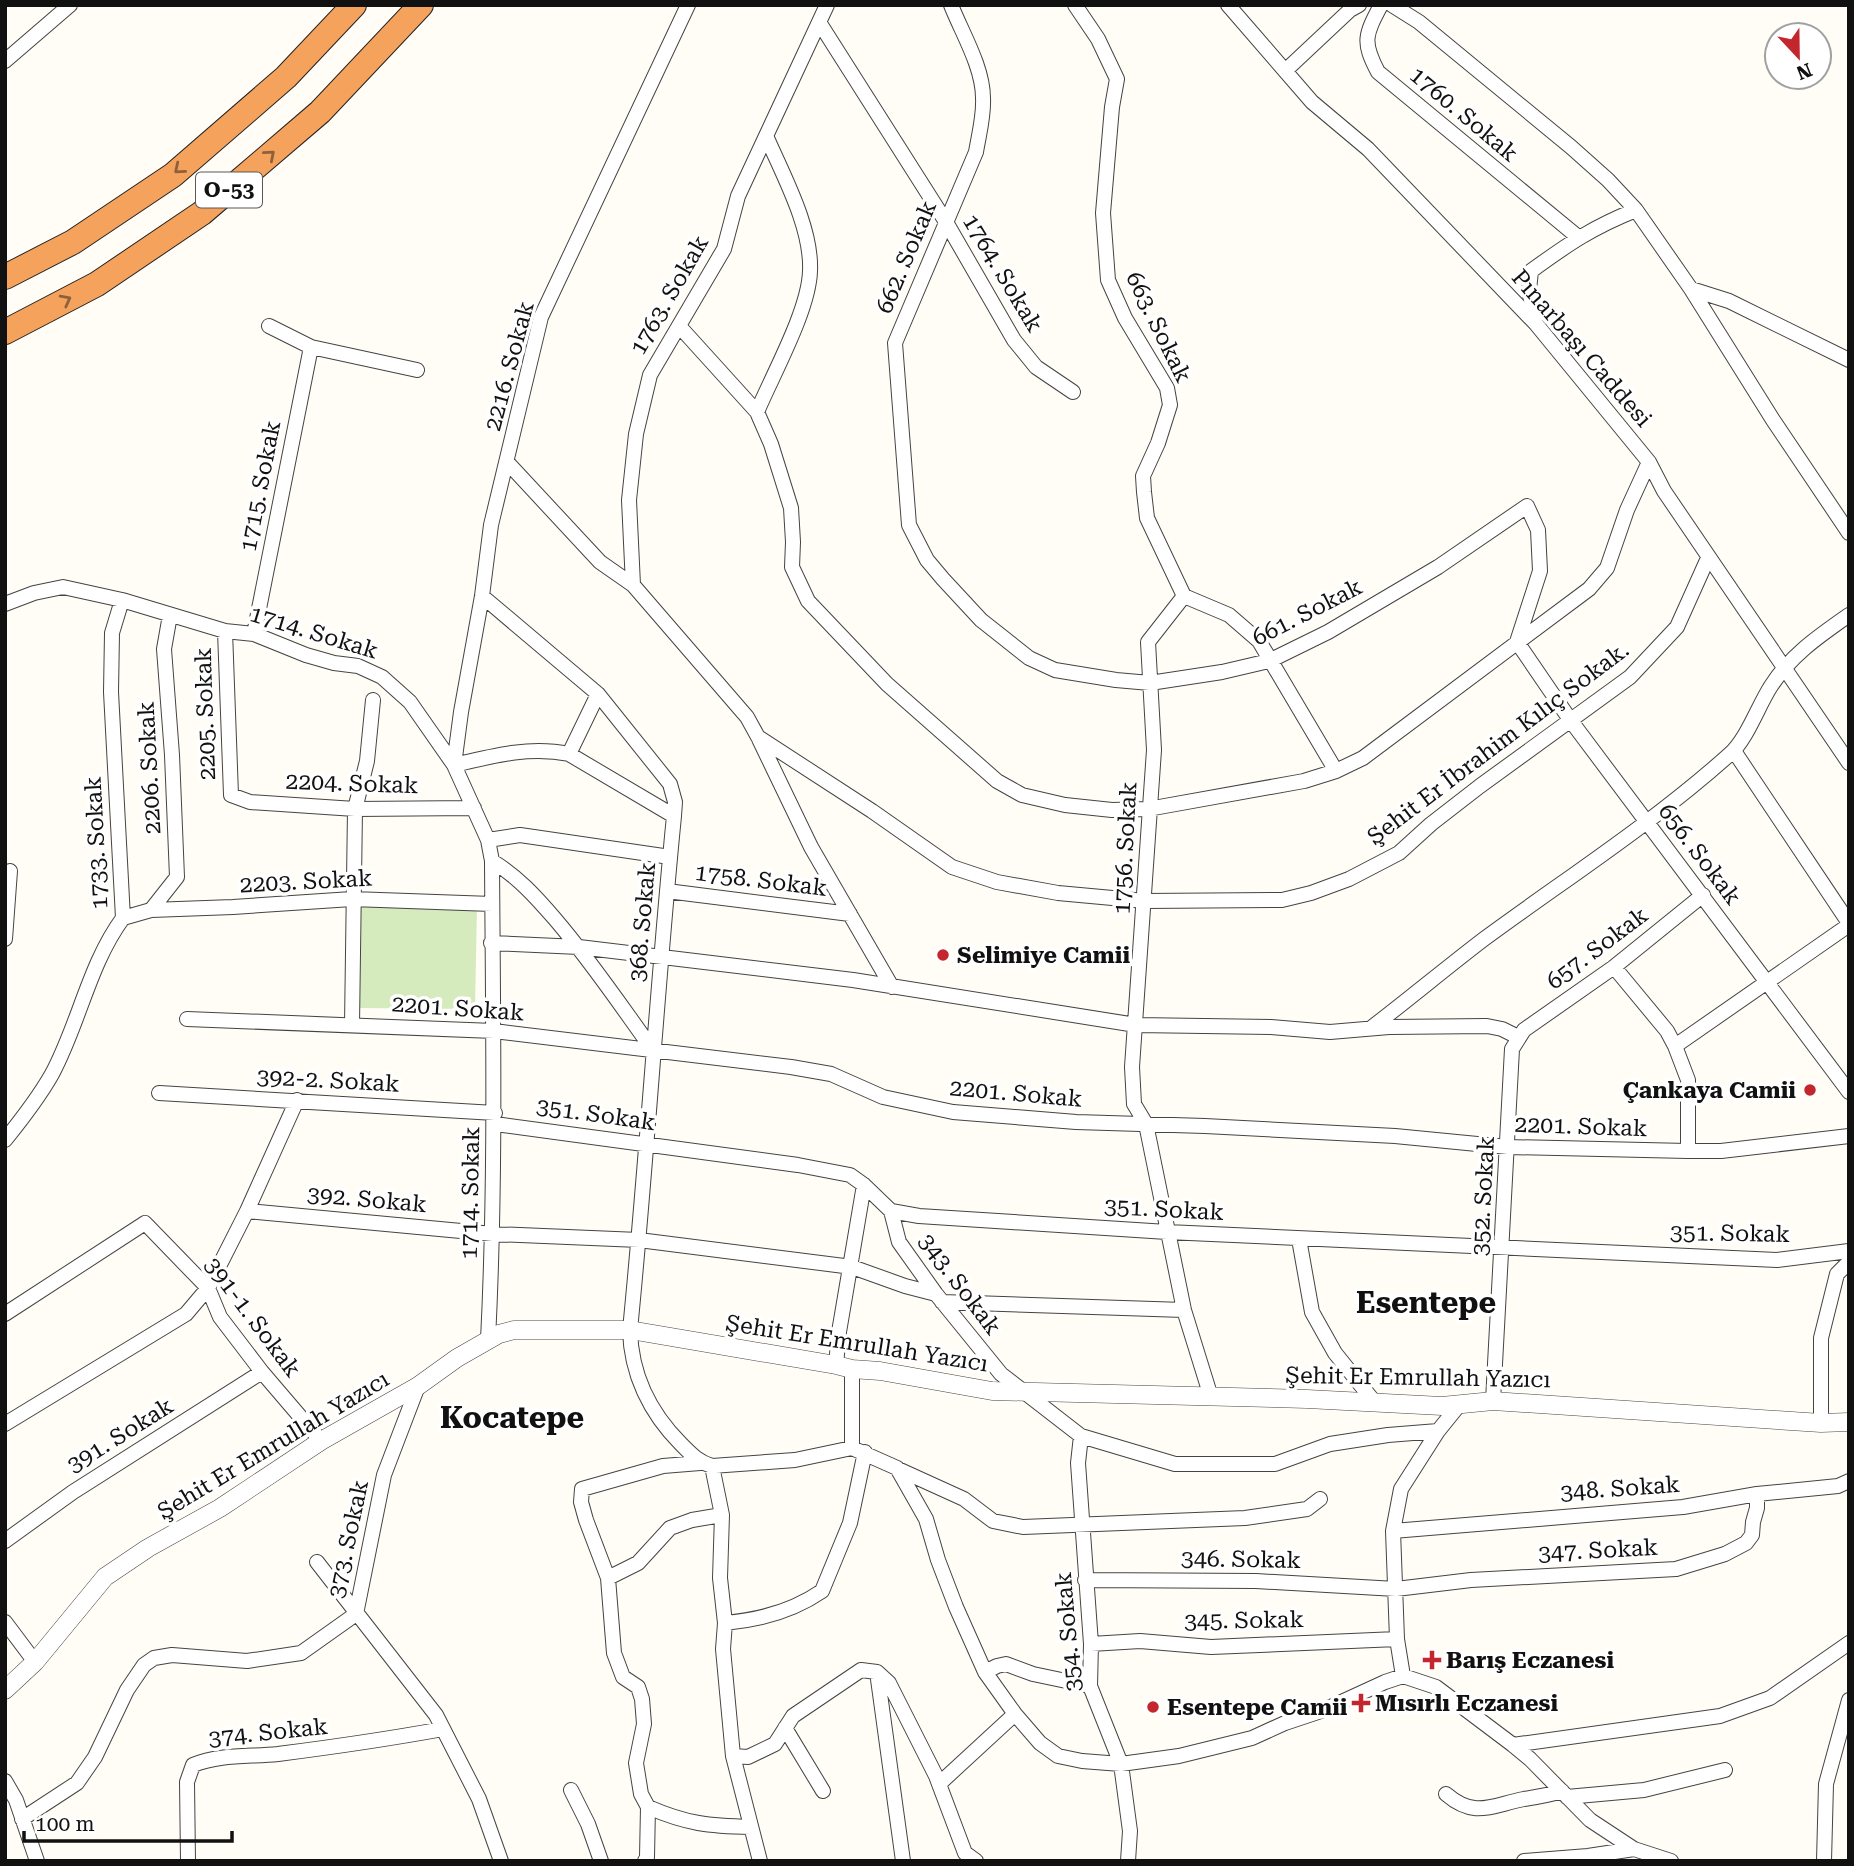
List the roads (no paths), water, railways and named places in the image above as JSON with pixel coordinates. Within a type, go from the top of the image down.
[{"type":"highway","points":[[286,77],[344,5]]},
{"type":"highway","name":"O-53","points":[[5,277],[73,242],[173,175],[286,77],[354,5]]},
{"type":"highway","name":"O-53","points":[[5,332],[97,284],[202,213],[320,112],[421,5]]},
{"type":"street","points":[[5,61],[70,5]]},
{"type":"street","name":"2216. Sokak","points":[[454,765],[491,525],[541,317],[688,5]]},
{"type":"street","name":"1763. Sokak","points":[[632,585],[629,500],[636,433],[650,375],[724,249],[738,196],[827,5]]},
{"type":"street","name":"662. Sokak","points":[[914,536],[909,525],[895,343],[976,152],[984,95],[978,70],[951,5]]},
{"type":"street","name":"663. Sokak","points":[[1075,5],[1098,39],[1117,79],[1103,213],[1108,280],[1125,318],[1167,388],[1170,405],[1158,443],[1143,476],[1144,492],[1147,518],[1184,596]]},
{"type":"street","name":"Pınarbaşı Caddesi","points":[[1228,5],[1312,102],[1368,149],[1536,324],[1649,462],[1664,491],[1849,764]]},
{"type":"street","points":[[1285,71],[1350,10],[1359,5]]},
{"type":"street","name":"1760. Sokak","points":[[1381,5],[1368,29],[1367,52],[1378,72],[1578,237]]},
{"type":"street","points":[[1392,5],[1419,23],[1571,147],[1636,210],[1691,289],[1773,420],[1849,533]]},
{"type":"street","name":"1764. Sokak","points":[[819,22],[946,222],[1014,340],[1036,367],[1073,392]]},
{"type":"street","points":[[757,412],[805,302],[811,270],[797,206],[767,138]]},
{"type":"street","points":[[1536,324],[1529,290],[1531,271],[1578,237],[1636,210]]},
{"type":"street","points":[[1691,289],[1729,301],[1849,360]]},
{"type":"street","points":[[269,326],[312,347],[417,370]]},
{"type":"street","points":[[680,327],[757,412],[771,444],[791,508],[792,567],[808,601],[872,669],[997,781],[1022,795],[1065,805],[1112,810],[1148,809],[1304,781],[1336,771],[1363,758],[1589,589],[1606,568],[1627,510],[1649,462]]},
{"type":"street","name":"1715. Sokak","points":[[254,634],[312,347]]},
{"type":"street","name":"Şehit Er İbrahim Kılıç Sokak.","points":[[507,462],[600,562],[632,585],[739,707],[758,737],[952,867],[997,882],[1058,893],[1145,901],[1282,900],[1349,879],[1399,853],[1470,794],[1630,677],[1677,627],[1709,558]]},
{"type":"street","name":"661. Sokak","points":[[914,536],[927,560],[981,620],[1029,659],[1055,670],[1150,683],[1222,672],[1269,661],[1328,632],[1438,567],[1527,506],[1538,530],[1540,571],[1517,642]]},
{"type":"street","name":"1714. Sokak","points":[[5,604],[34,593],[63,587],[122,600],[226,631],[254,634],[306,655],[358,666],[382,677],[410,702],[454,765],[488,840],[492,860],[495,1118],[494,1234],[488,1340]]},
{"type":"street","name":"368. Sokak","points":[[482,596],[598,694],[670,784],[675,802],[653,1050],[648,1144],[629,1330],[630,1350],[643,1392],[655,1414],[706,1464]]},
{"type":"street","points":[[1184,596],[1229,615],[1259,641],[1336,771]]},
{"type":"street","name":"1756. Sokak","points":[[1184,596],[1147,642],[1154,750],[1132,1067],[1134,1104],[1146,1124],[1184,1310],[1211,1397]]},
{"type":"street","name":"1733. Sokak","points":[[5,1140],[52,1073],[86,990],[123,918],[111,692],[112,633],[122,600]]},
{"type":"street","name":"2206. Sokak","points":[[151,910],[177,877],[164,649],[170,615]]},
{"type":"street","points":[[1370,1029],[1483,940],[1648,823],[1734,751],[1769,688],[1783,669],[1806,645],[1849,615]]},
{"type":"street","name":"2205. Sokak","points":[[226,631],[231,795]]},
{"type":"street","name":"656. Sokak","points":[[1517,642],[1571,722],[1849,1092]]},
{"type":"street","points":[[569,754],[598,694]]},
{"type":"street","points":[[352,1025],[355,808],[367,761],[373,700]]},
{"type":"street","points":[[758,737],[811,848],[892,987]]},
{"type":"street","points":[[454,765],[514,751],[552,750],[569,754],[674,816]]},
{"type":"street","points":[[1675,1046],[1849,924],[1734,751]]},
{"type":"street","name":"2204. Sokak","points":[[231,795],[250,802],[355,808],[474,808]]},
{"type":"street","name":"1758. Sokak","points":[[488,840],[520,835],[670,858]]},
{"type":"street","points":[[492,860],[531,892],[579,947],[653,1050]]},
{"type":"street","points":[[5,940],[10,871]]},
{"type":"street","name":"1758. Sokak","points":[[667,891],[850,914]]},
{"type":"street","name":"657. Sokak","points":[[1518,1037],[1524,1030],[1614,967],[1703,895]]},
{"type":"street","name":"2203. Sokak","points":[[123,918],[151,910],[352,899],[492,904]]},
{"type":"street","points":[[491,943],[579,947],[853,980],[1136,1025],[1271,1027],[1330,1032],[1487,1027],[1502,1028],[1518,1037]]},
{"type":"street","points":[[1614,967],[1667,1031],[1675,1046],[1688,1080],[1688,1151]]},
{"type":"street","name":"2201. Sokak","points":[[187,1019],[494,1031],[791,1067],[831,1074],[883,1097],[953,1112],[1076,1122],[1395,1136],[1508,1147],[1721,1152],[1849,1136]]},
{"type":"street","name":"352. Sokak","points":[[1493,1401],[1512,1049],[1518,1037]]},
{"type":"street","name":"392-2. Sokak","points":[[159,1093],[298,1100],[495,1118]]},
{"type":"street","points":[[5,1424],[186,1314],[208,1289],[298,1100]]},
{"type":"street","name":"351. Sokak","points":[[495,1118],[850,1175],[891,1211],[919,1216],[1167,1233],[1777,1260],[1849,1251]]},
{"type":"street","points":[[725,1623],[755,1620],[771,1615],[822,1591],[850,1523],[858,1450],[839,1332],[864,1185]]},
{"type":"street","name":"392. Sokak","points":[[247,1210],[494,1234],[639,1240],[852,1267],[939,1298],[1184,1310]]},
{"type":"street","name":"343. Sokak","points":[[891,1211],[899,1242],[939,1298],[1001,1374],[1081,1436],[1175,1464],[1275,1464],[1330,1444],[1438,1431]]},
{"type":"street","name":"391-1. Sokak","points":[[5,1314],[145,1223],[208,1289],[220,1317],[262,1372],[321,1441]]},
{"type":"street","points":[[1299,1239],[1312,1312],[1335,1353],[1376,1404]]},
{"type":"street","points":[[1821,1423],[1821,1338],[1837,1274],[1849,1262]]},
{"type":"street","name":"Şehit Er Emrullah Yazıcı","points":[[5,1690],[35,1662],[105,1577],[148,1548],[220,1508],[321,1441],[418,1386],[457,1358],[488,1340],[514,1330],[629,1330],[992,1391],[1442,1406],[1493,1401],[1821,1423],[1849,1422]]},
{"type":"street","name":"391. Sokak","points":[[5,1541],[73,1492],[262,1372]]},
{"type":"street","name":"373. Sokak","points":[[22,1819],[77,1783],[95,1756],[127,1690],[144,1665],[154,1658],[172,1654],[247,1661],[301,1653],[356,1614],[384,1475],[418,1386]]},
{"type":"street","points":[[1403,1676],[1397,1639],[1393,1531],[1401,1489],[1438,1431],[1459,1405]]},
{"type":"street","name":"354. Sokak","points":[[1081,1436],[1078,1463],[1091,1644],[1090,1686],[1121,1764],[1130,1831],[1128,1861]]},
{"type":"street","points":[[645,1861],[648,1807],[641,1794],[636,1763],[643,1724],[642,1699],[638,1687],[624,1677],[614,1653],[608,1578],[586,1520],[581,1502],[582,1489],[663,1466],[795,1460],[858,1450],[964,1499],[993,1521],[1023,1527],[1245,1518],[1307,1508],[1320,1499]]},
{"type":"street","points":[[706,1464],[722,1515],[720,1578],[725,1623],[723,1649],[733,1756],[760,1861]]},
{"type":"street","points":[[897,1468],[926,1519],[938,1560],[985,1672],[1014,1714],[1040,1743],[1058,1756],[1121,1764],[1179,1756],[1252,1738],[1403,1676],[1436,1687],[1513,1745],[1590,1820],[1634,1849],[1671,1861]]},
{"type":"street","name":"348. Sokak","points":[[1393,1531],[1683,1507],[1756,1494],[1838,1486],[1849,1482]]},
{"type":"street","name":"347. Sokak","points":[[1396,1589],[1471,1580],[1676,1569],[1715,1557],[1746,1543],[1752,1535],[1757,1508],[1756,1494]]},
{"type":"street","points":[[608,1578],[638,1563],[670,1528],[692,1520],[722,1515]]},
{"type":"street","points":[[317,1562],[436,1715],[479,1799],[500,1861]]},
{"type":"street","name":"346. Sokak","points":[[1085,1580],[1256,1581],[1396,1589]]},
{"type":"street","points":[[5,1622],[35,1662]]},
{"type":"street","name":"345. Sokak","points":[[1091,1644],[1140,1641],[1212,1647],[1397,1639]]},
{"type":"street","points":[[1513,1745],[1720,1716],[1770,1698],[1849,1643]]},
{"type":"street","points":[[985,1672],[1006,1664],[1033,1674],[1090,1686]]},
{"type":"street","points":[[733,1756],[748,1757],[775,1744],[793,1716],[861,1670],[877,1672],[889,1683],[939,1784],[965,1853],[976,1861]]},
{"type":"street","points":[[877,1672],[903,1861]]},
{"type":"street","points":[[1824,1861],[1826,1784],[1849,1700]]},
{"type":"street","points":[[939,1784],[1014,1714]]},
{"type":"street","points":[[785,1728],[823,1790]]},
{"type":"street","name":"374. Sokak","points":[[188,1861],[187,1782],[193,1765],[210,1758],[366,1744],[443,1729]]},
{"type":"street","points":[[1446,1794],[1458,1804],[1490,1810],[1522,1800],[1564,1794],[1644,1790],[1725,1770]]},
{"type":"street","points":[[5,1781],[11,1800],[40,1860]]},
{"type":"street","points":[[571,1790],[589,1824],[601,1861]]},
{"type":"street","points":[[648,1807],[677,1820],[704,1826],[751,1827]]},
{"type":"street","points":[[1524,1861],[1634,1849]]},
{"type":"place","name":"Selimiye Camii","points":[[943,955]]},
{"type":"place","name":"Çankaya Camii","points":[[1810,1090]]},
{"type":"place","name":"Barış Eczanesi","points":[[1432,1660]]},
{"type":"place","name":"Mısırlı Eczanesi","points":[[1361,1703]]},
{"type":"place","name":"Esentepe Camii","points":[[1153,1707]]},
{"type":"district","name":"Esentepe","points":[[1426,1303]]},
{"type":"district","name":"Kocatepe","points":[[512,1418]]}]
